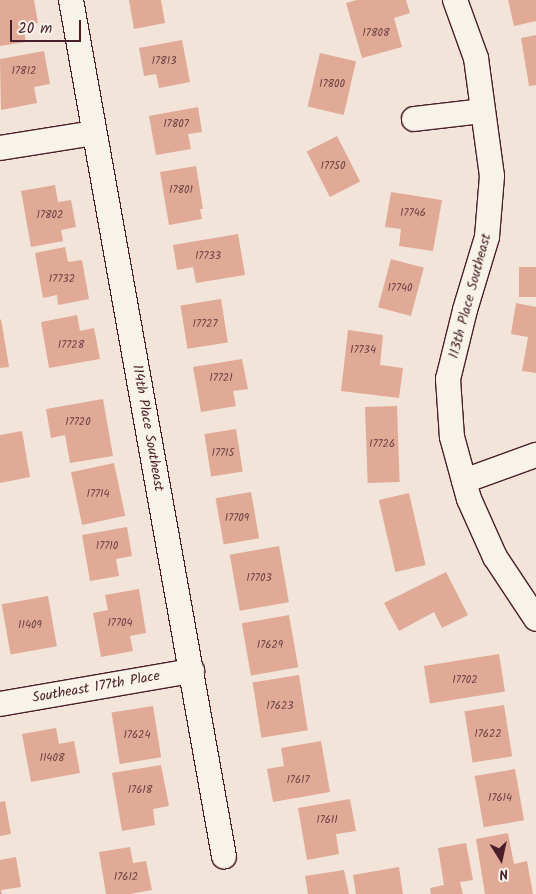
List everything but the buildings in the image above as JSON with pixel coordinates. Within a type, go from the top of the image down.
[{"type":"street","name":"114th Place Southeast","points":[[71,0],[224,856]]},
{"type":"street","name":"113th Place Southeast","points":[[455,0],[476,58],[492,176],[487,237],[465,310],[448,379],[452,436],[469,499],[495,557],[536,619]]},
{"type":"street","points":[[414,119],[483,111]]},
{"type":"street","points":[[0,148],[94,133]]},
{"type":"street","points":[[464,481],[536,455]]},
{"type":"street","name":"Southeast 177th Place","points":[[0,704],[192,671]]}]
